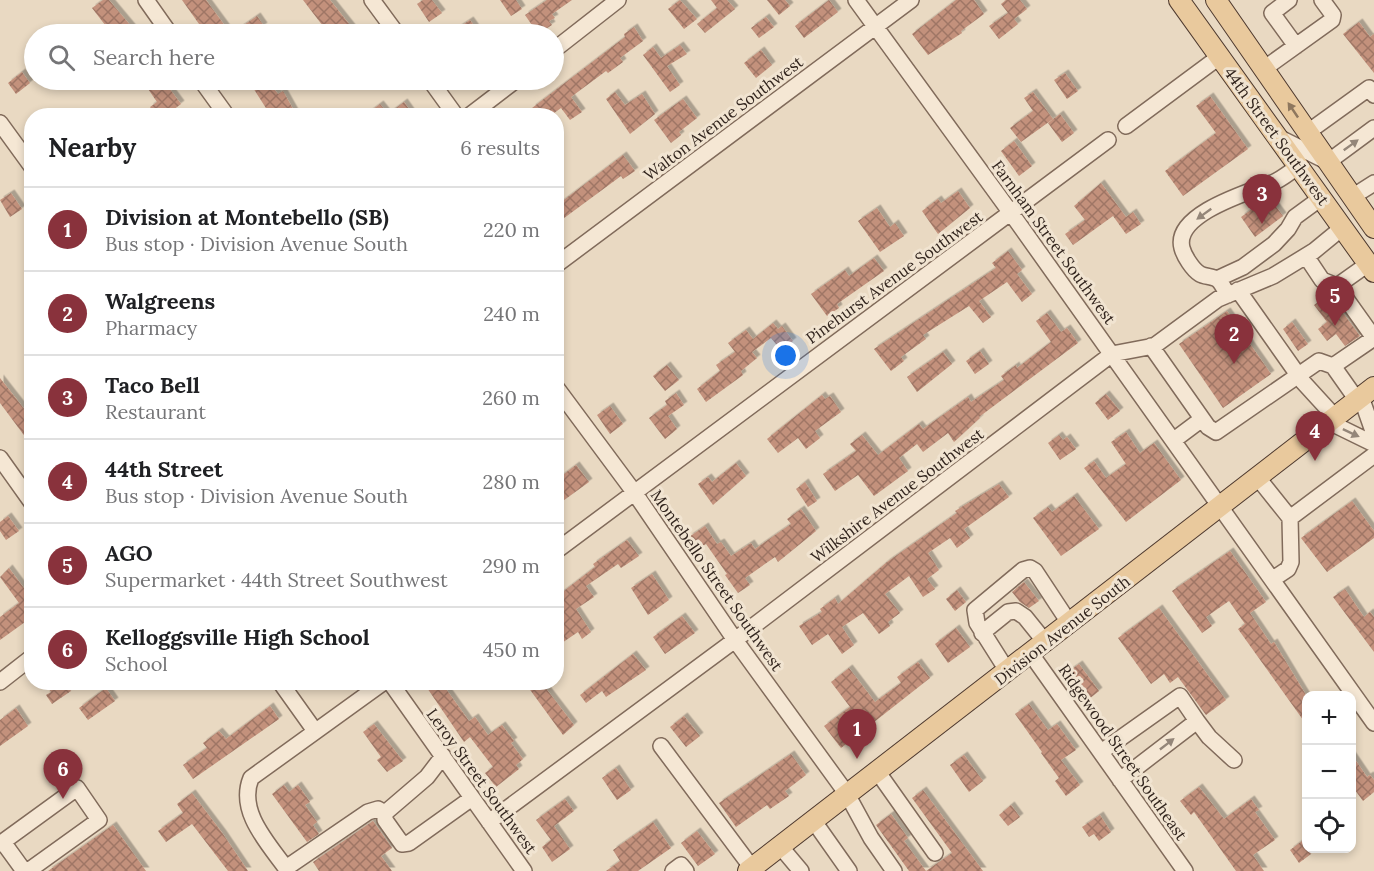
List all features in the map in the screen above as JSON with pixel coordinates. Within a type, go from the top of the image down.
[{"type":"main road","name":"44th Street Southwest","points":[[1179,0],[1371,268]]},
{"type":"main road","name":"44th Street Southwest","points":[[1216,0],[1374,228]]},
{"type":"main road","points":[[1220,57],[1245,69],[1256,71],[1265,68]]},
{"type":"main road","name":"Division Avenue South","points":[[756,868],[813,820],[1008,672],[1364,395]]},
{"type":"street","points":[[146,0],[163,24]]},
{"type":"street","points":[[373,0],[390,24]]},
{"type":"street","points":[[564,42],[618,0]]},
{"type":"street","name":"Farnham Street Southwest","points":[[856,0],[1174,440],[1374,723]]},
{"type":"street","name":"Walton Avenue Southwest","points":[[564,259],[911,0]]},
{"type":"street","points":[[1289,0],[1272,13],[1296,45]]},
{"type":"street","points":[[1265,68],[1332,20],[1333,15],[1322,0]]},
{"type":"street","points":[[1126,126],[1220,57]]},
{"type":"street","points":[[208,90],[221,108]]},
{"type":"street","points":[[437,90],[450,108]]},
{"type":"street","points":[[479,108],[503,90]]},
{"type":"street","points":[[1308,132],[1371,92]]},
{"type":"street","points":[[0,123],[24,156]]},
{"type":"street","points":[[1277,136],[1328,162],[1374,128]]},
{"type":"street","name":"Pinehurst Avenue Southwest","points":[[564,545],[1108,140]]},
{"type":"street","points":[[1299,166],[1273,183],[1256,186],[1214,206],[1191,223],[1181,236],[1182,249],[1190,264],[1200,274],[1217,279],[1233,293],[1332,420],[1374,444]]},
{"type":"street","points":[[1352,197],[1374,182]]},
{"type":"street","points":[[1217,279],[1243,267],[1274,244],[1288,229],[1295,217],[1322,198]]},
{"type":"street","name":"Wilkshire Avenue Southwest","points":[[489,822],[735,640],[1112,354],[1151,346],[1218,299],[1274,276],[1306,256],[1342,228]]},
{"type":"street","points":[[1306,256],[1322,280],[1337,286],[1374,338],[1333,366]]},
{"type":"street","points":[[1337,286],[1371,268]]},
{"type":"street","points":[[1151,346],[1208,427],[1220,431],[1319,361],[1333,366],[1364,395],[1374,434]]},
{"type":"street","name":"Montebello Street Southwest","points":[[564,398],[634,492],[735,640],[847,794],[871,838],[894,871]]},
{"type":"street","points":[[1174,440],[1202,419]]},
{"type":"street","points":[[1290,518],[1374,455]]},
{"type":"street","points":[[0,458],[24,492]]},
{"type":"street","points":[[1258,478],[1290,518],[1292,562],[1288,568],[1273,579]]},
{"type":"street","points":[[1008,672],[982,633],[974,616],[975,610],[1023,570],[1030,568],[1043,582],[1070,624]]},
{"type":"street","name":"Ridgewood Street Southeast","points":[[982,633],[1008,612],[1016,611],[1025,617],[1039,648],[1101,752],[1185,871]]},
{"type":"street","points":[[0,682],[24,663]]},
{"type":"street","points":[[286,690],[315,731]]},
{"type":"street","points":[[373,690],[251,778],[246,791],[249,812],[287,870],[368,812],[378,809],[385,813]]},
{"type":"street","name":"Leroy Street Southwest","points":[[396,690],[524,871]]},
{"type":"street","points":[[1101,752],[1180,696],[1209,737],[1234,760]]},
{"type":"street","points":[[1120,780],[1197,721]]},
{"type":"street","points":[[661,746],[756,868]]},
{"type":"street","points":[[442,756],[427,777],[385,813],[385,820],[402,844],[408,844],[472,798]]},
{"type":"street","points":[[878,771],[935,854]]},
{"type":"street","points":[[77,788],[99,819],[26,871],[1,843],[77,788]]},
{"type":"street","points":[[813,820],[849,871]]},
{"type":"street","points":[[780,846],[801,871]]},
{"type":"street","points":[[674,871],[681,865],[686,871]]},
{"type":"building","points":[[103,0],[109,0],[129,24],[104,24],[92,8]]},
{"type":"building","points":[[182,0],[206,0],[224,24],[199,24]]},
{"type":"building","points":[[303,0],[330,0],[349,24],[321,24]]},
{"type":"building","points":[[423,0],[432,0],[442,13],[429,22],[417,4]]},
{"type":"building","points":[[500,0],[516,0],[522,9],[511,16]]},
{"type":"building","points":[[547,0],[572,0],[552,14],[555,18],[549,21],[551,24],[531,24],[525,15]]},
{"type":"building","points":[[680,0],[697,19],[684,29],[668,9]]},
{"type":"building","points":[[711,0],[727,0],[735,9],[705,33],[697,24],[717,8]]},
{"type":"building","points":[[767,0],[785,0],[790,6],[779,15]]},
{"type":"building","points":[[829,0],[838,12],[804,38],[795,26]]},
{"type":"building","points":[[956,0],[974,0],[984,14],[961,31],[962,33],[928,55],[912,34]]},
{"type":"building","points":[[1006,0],[1020,0],[1027,9],[1014,19],[1018,24],[999,39],[989,26],[1008,13],[1001,4]]},
{"type":"building","points":[[257,16],[263,24],[245,24]]},
{"type":"building","points":[[766,17],[774,27],[759,38],[751,28]]},
{"type":"building","points":[[1359,22],[1370,37],[1374,34],[1374,73],[1343,34]]},
{"type":"building","points":[[634,27],[643,41],[620,58],[623,62],[608,73],[606,71],[571,97],[582,112],[570,120],[564,108],[532,108],[556,90],[564,90],[564,84],[625,37],[624,34]]},
{"type":"building","points":[[680,45],[687,54],[667,66],[680,85],[670,92],[643,55],[653,47],[661,58]]},
{"type":"building","points":[[761,50],[772,65],[756,78],[744,63]]},
{"type":"building","points":[[22,72],[24,75],[24,88],[16,94],[8,83]]},
{"type":"building","points":[[1065,73],[1078,91],[1067,99],[1054,80]]},
{"type":"building","points":[[149,90],[170,90],[181,104],[176,108],[151,108],[157,102]]},
{"type":"building","points":[[254,90],[275,90],[278,94],[283,91],[293,108],[266,108]]},
{"type":"building","points":[[615,92],[625,105],[642,94],[655,114],[630,134],[606,99]]},
{"type":"building","points":[[1033,92],[1053,119],[1021,142],[1010,128],[1033,111],[1024,98]]},
{"type":"building","points":[[1210,96],[1248,149],[1183,196],[1165,171],[1216,133],[1196,106]]},
{"type":"building","points":[[683,99],[697,118],[679,132],[681,135],[671,143],[654,120]]},
{"type":"building","points":[[404,102],[408,108],[396,108]]},
{"type":"building","points":[[1060,114],[1074,133],[1062,142],[1048,123]]},
{"type":"building","points":[[1014,141],[1032,166],[1019,176],[1001,151]]},
{"type":"building","points":[[623,155],[635,171],[623,179],[621,176],[564,218],[564,200]]},
{"type":"building","points":[[1101,183],[1126,217],[1133,212],[1141,224],[1126,234],[1113,216],[1073,245],[1065,234],[1085,220],[1074,206]]},
{"type":"building","points":[[958,191],[970,208],[938,234],[922,211],[938,199],[941,203]]},
{"type":"building","points":[[11,193],[22,209],[10,217],[0,200]]},
{"type":"building","points":[[1269,197],[1283,216],[1255,237],[1241,217]]},
{"type":"building","points":[[877,208],[890,227],[895,223],[904,236],[880,252],[858,221]]},
{"type":"building","points":[[1008,251],[1022,270],[1017,274],[1032,294],[1022,302],[1007,282],[979,301],[991,317],[983,323],[969,306],[923,335],[926,339],[901,357],[904,361],[891,371],[874,349],[996,268],[992,263]]},
{"type":"building","points":[[874,258],[884,271],[837,304],[839,308],[827,316],[811,294],[845,270],[849,276]]},
{"type":"building","points":[[1329,294],[1360,336],[1345,346],[1336,334],[1327,341],[1318,329],[1327,322],[1314,305]]},
{"type":"building","points":[[1227,311],[1271,374],[1223,408],[1179,344]]},
{"type":"building","points":[[1047,313],[1061,332],[1067,328],[1078,343],[979,417],[954,442],[948,433],[923,452],[917,444],[899,458],[908,471],[874,496],[858,475],[835,491],[823,474],[856,451],[850,444],[862,435],[878,455],[919,424],[923,429],[968,397],[971,402],[1004,380],[1001,376],[1016,365],[1017,368],[1051,342],[1036,321]]},
{"type":"building","points":[[1292,322],[1308,344],[1298,351],[1283,329]]},
{"type":"building","points":[[773,323],[778,329],[782,326],[793,341],[781,350],[771,338],[752,352],[757,358],[741,371],[743,375],[706,402],[697,389],[720,371],[716,365],[735,352],[728,343],[746,330],[753,339]]},
{"type":"building","points":[[980,351],[989,364],[975,374],[966,361]]},
{"type":"building","points":[[943,352],[952,364],[917,392],[907,377]]},
{"type":"building","points":[[667,365],[679,380],[665,391],[653,376]]},
{"type":"building","points":[[0,378],[24,409],[24,435],[0,403]]},
{"type":"building","points":[[676,393],[684,405],[668,416],[677,429],[665,439],[649,418],[667,405],[665,401]]},
{"type":"building","points":[[1106,394],[1120,411],[1108,420],[1095,403]]},
{"type":"building","points":[[822,395],[825,399],[830,396],[841,412],[815,431],[820,438],[806,449],[798,438],[778,453],[767,439]]},
{"type":"building","points":[[610,406],[623,424],[610,434],[597,415]]},
{"type":"building","points":[[1126,432],[1140,453],[1154,443],[1181,480],[1126,522],[1084,468],[1094,461],[1106,478],[1126,464],[1111,442]]},
{"type":"building","points":[[1059,435],[1063,440],[1067,437],[1076,449],[1060,460],[1048,443]]},
{"type":"building","points":[[736,463],[746,476],[713,505],[698,484],[708,477],[712,482]]},
{"type":"building","points":[[576,465],[589,482],[564,500],[564,474]]},
{"type":"building","points":[[805,482],[817,501],[808,507],[796,489]]},
{"type":"building","points":[[999,484],[1009,497],[964,529],[970,538],[957,548],[950,538],[928,553],[939,570],[927,579],[935,589],[923,597],[909,576],[885,594],[900,613],[888,622],[890,626],[879,634],[863,613],[842,627],[854,645],[842,654],[828,634],[812,645],[799,626],[822,612],[820,609],[835,598],[838,604],[887,562],[957,513],[955,511]]},
{"type":"building","points":[[1074,496],[1099,529],[1061,556],[1033,518],[1048,507],[1052,512]]},
{"type":"building","points":[[1352,501],[1374,531],[1374,538],[1327,572],[1301,538]]},
{"type":"building","points":[[801,509],[816,531],[778,562],[775,557],[745,578],[750,585],[738,593],[706,544],[697,550],[689,537],[705,526],[717,544],[721,542],[731,556],[751,543],[755,549],[791,524],[787,519]]},
{"type":"building","points":[[8,516],[19,531],[6,540],[0,531],[0,522]]},
{"type":"building","points":[[627,540],[639,556],[621,568],[618,564],[586,586],[594,597],[576,609],[591,632],[582,639],[578,632],[564,642],[564,591],[595,567],[593,564]]},
{"type":"building","points":[[1230,551],[1266,602],[1250,613],[1271,644],[1274,642],[1304,691],[1302,718],[1238,629],[1245,624],[1229,601],[1206,617],[1212,626],[1202,633],[1172,591]]},
{"type":"building","points":[[9,568],[24,588],[24,623],[0,640],[0,617],[19,603],[0,577]]},
{"type":"building","points":[[652,574],[669,600],[648,615],[631,588]]},
{"type":"building","points":[[1024,582],[1039,601],[1029,608],[1012,592]]},
{"type":"building","points":[[1345,589],[1364,617],[1370,612],[1374,617],[1374,652],[1333,597]]},
{"type":"building","points":[[957,590],[966,602],[955,611],[946,599]]},
{"type":"building","points":[[1159,608],[1226,700],[1206,715],[1178,677],[1170,683],[1164,674],[1151,684],[1118,638]]},
{"type":"building","points":[[682,616],[695,633],[665,654],[653,637]]},
{"type":"building","points":[[956,628],[970,647],[948,663],[935,644]]},
{"type":"building","points":[[633,654],[646,670],[606,697],[602,691],[586,703],[580,695]]},
{"type":"building","points":[[918,662],[930,678],[841,748],[824,726],[850,707],[831,682],[849,668],[875,702],[901,683],[897,677]]},
{"type":"building","points":[[1079,664],[1099,691],[1089,699],[1069,671]]},
{"type":"building","points":[[50,690],[71,691],[52,704],[46,695],[51,692]]},
{"type":"building","points":[[103,690],[107,690],[115,701],[88,720],[79,708]]},
{"type":"building","points":[[428,690],[447,690],[469,721],[475,717],[488,735],[502,725],[514,741],[511,743],[523,759],[516,765],[519,769],[496,787],[485,773],[493,767],[470,737],[464,742]]},
{"type":"building","points":[[530,690],[547,690],[574,725],[563,735]]},
{"type":"building","points":[[1029,704],[1048,730],[1057,724],[1076,750],[1061,760],[1080,785],[1066,796],[1055,781],[1059,778],[1015,714]]},
{"type":"building","points":[[270,706],[279,719],[193,779],[183,765],[207,748],[203,743],[219,731],[226,739]]},
{"type":"building","points":[[16,708],[28,726],[0,746],[0,720]]},
{"type":"building","points":[[684,716],[700,736],[686,747],[670,727]]},
{"type":"building","points":[[374,724],[403,761],[387,772],[377,760],[381,757],[363,732]]},
{"type":"building","points":[[791,754],[806,775],[785,791],[789,796],[770,809],[767,805],[736,827],[719,803]]},
{"type":"building","points":[[964,755],[983,781],[969,792],[950,765]]},
{"type":"building","points":[[1356,761],[1367,777],[1370,775],[1374,780],[1374,792],[1363,801],[1356,791]]},
{"type":"building","points":[[616,768],[631,790],[617,800],[602,778]]},
{"type":"building","points":[[284,785],[289,792],[298,785],[310,802],[305,805],[317,822],[313,825],[319,834],[307,842],[272,794]]},
{"type":"building","points":[[1199,787],[1224,819],[1251,799],[1259,810],[1255,812],[1275,840],[1253,855],[1264,871],[1236,871],[1194,812],[1191,815],[1180,801]]},
{"type":"building","points":[[923,790],[983,871],[926,871],[952,853],[912,798]]},
{"type":"building","points":[[192,793],[248,871],[228,871],[192,824],[166,842],[158,831],[183,813],[177,804]]},
{"type":"building","points":[[565,799],[574,811],[554,826],[570,849],[552,862],[542,847],[551,840],[536,820]]},
{"type":"building","points":[[1011,805],[1020,817],[1008,826],[999,815]]},
{"type":"building","points":[[891,814],[908,838],[904,841],[926,871],[909,871],[876,825]]},
{"type":"building","points":[[1100,815],[1111,832],[1099,841],[1094,834],[1089,837],[1082,827]]},
{"type":"building","points":[[373,821],[392,848],[381,856],[392,871],[319,871],[313,862]]},
{"type":"building","points":[[653,822],[671,848],[638,871],[606,871],[620,861],[613,850]]},
{"type":"building","points":[[113,825],[146,871],[48,871]]},
{"type":"building","points":[[697,831],[715,854],[698,866],[681,843]]},
{"type":"building","points":[[1302,841],[1302,853],[1311,854],[1299,863],[1290,850]]},
{"type":"place","name":"Taco Bell","points":[[1262,224]]},
{"type":"place","name":"AGO","points":[[1335,326]]},
{"type":"place","name":"Walgreens","points":[[1234,364]]},
{"type":"place","name":"44th Street","points":[[1315,461]]},
{"type":"place","name":"Division at Montebello (SB)","points":[[857,759]]},
{"type":"place","name":"Kelloggsville High School","points":[[63,799]]}]
